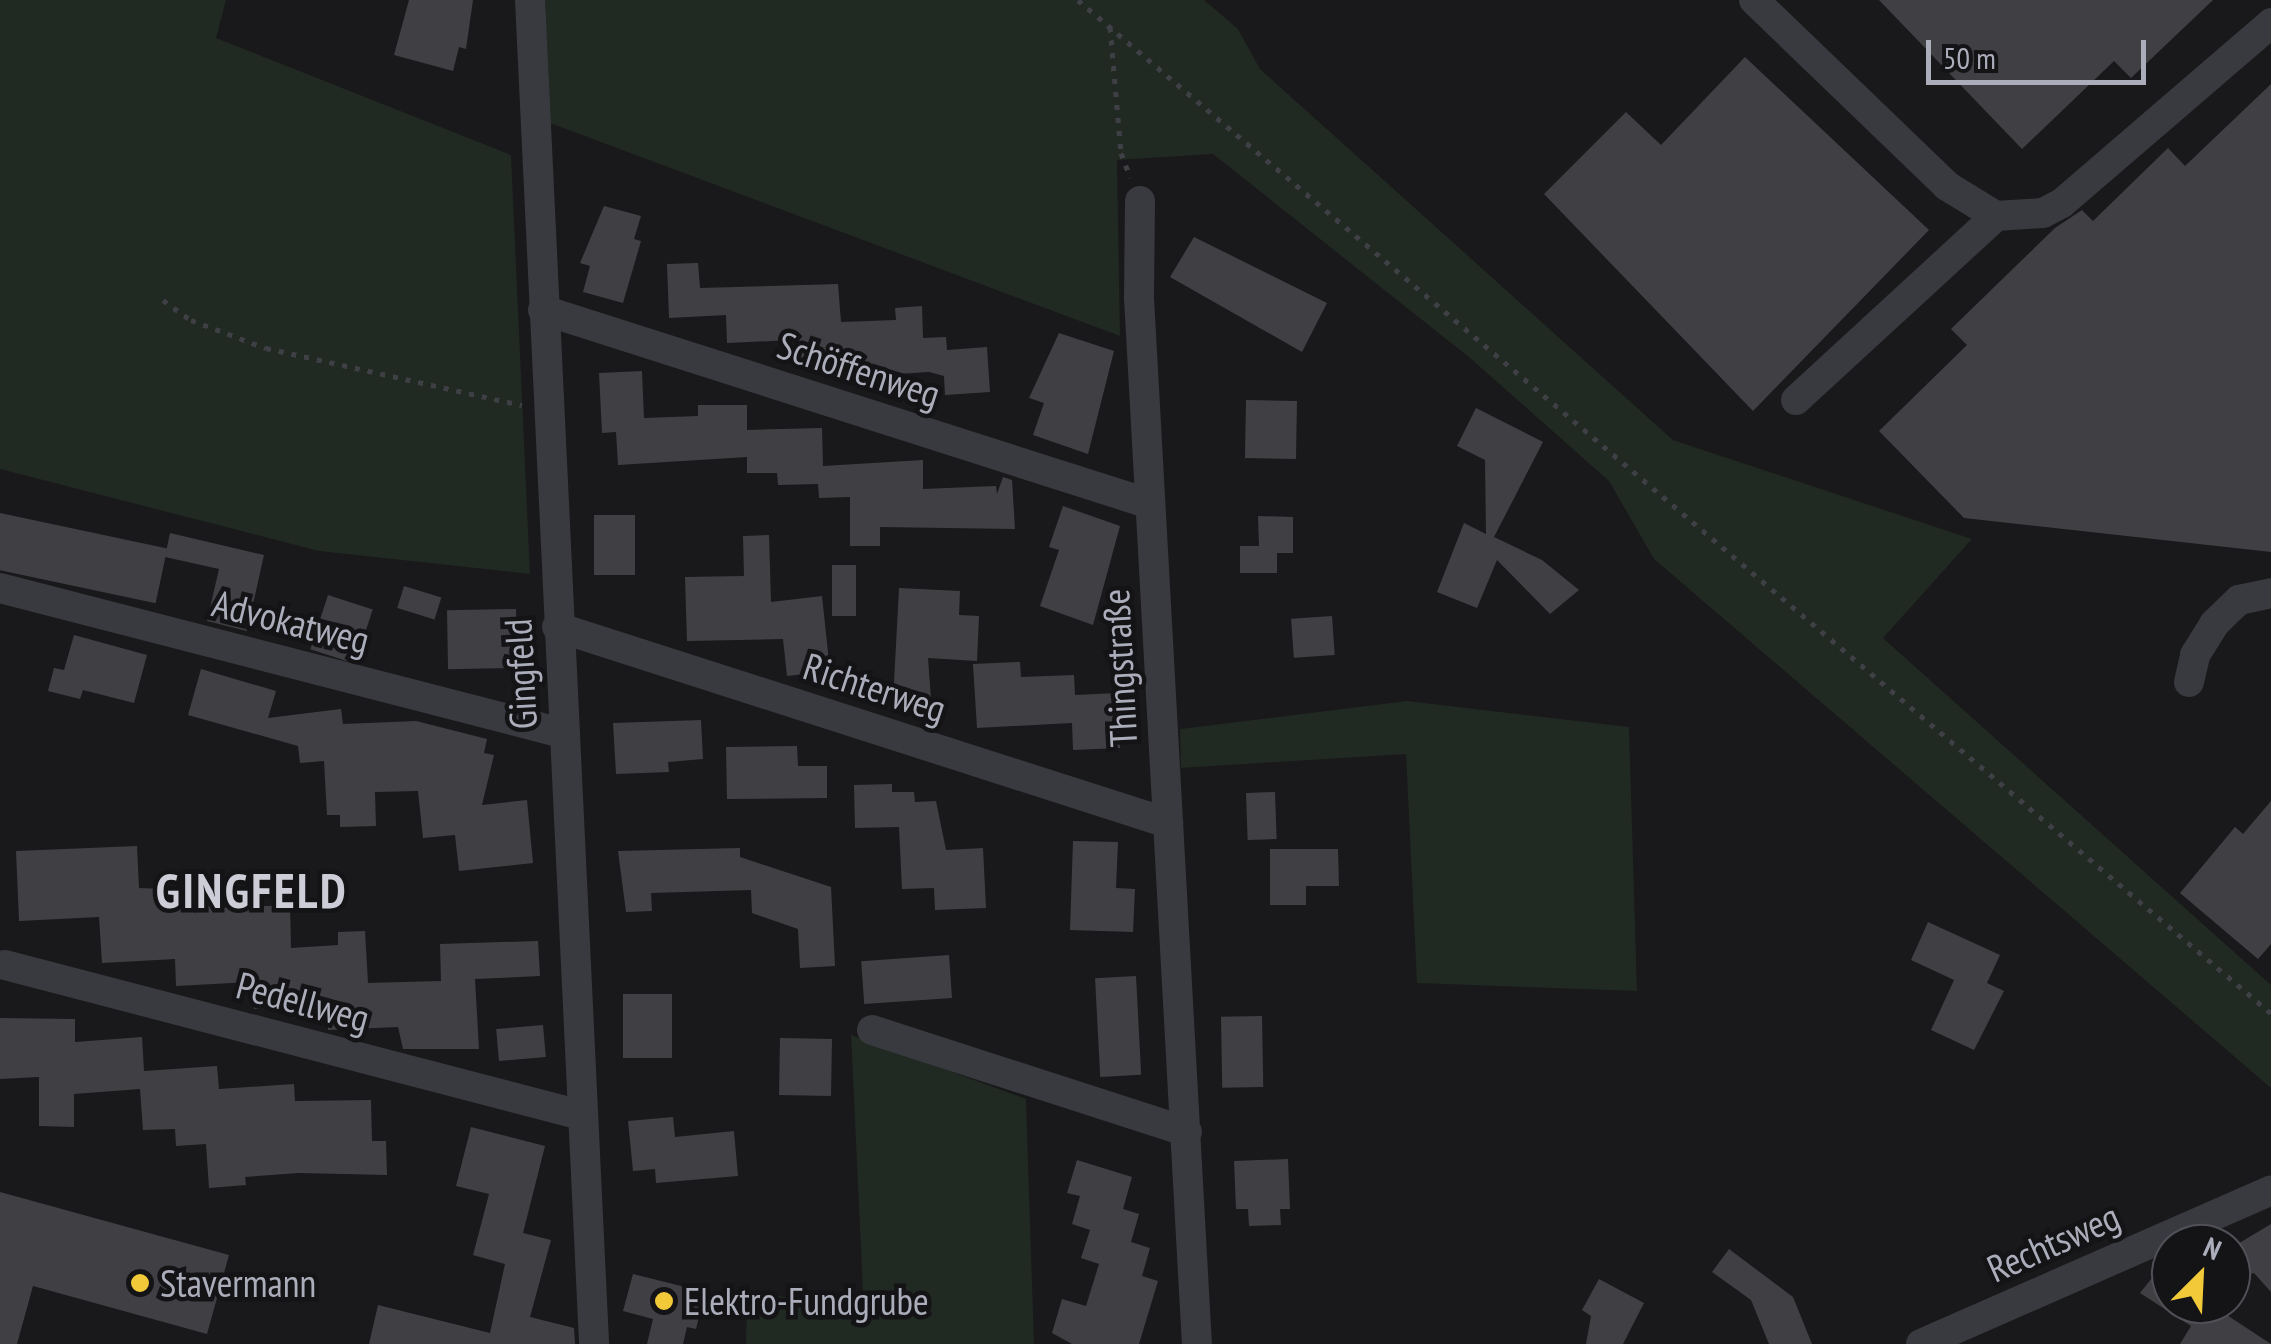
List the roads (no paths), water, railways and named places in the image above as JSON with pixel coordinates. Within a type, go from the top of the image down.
[{"type":"street","name":"Gingfeld","points":[[530,0],[580,1115],[594,1344]]},
{"type":"street","points":[[1754,0],[1947,186],[1996,216],[2042,214],[2062,203],[2271,23]]},
{"type":"street","name":"Thingstraße","points":[[1140,201],[1138,267],[1197,1344]]},
{"type":"street","points":[[1796,400],[1996,216]]},
{"type":"street","name":"Schöffenweg","points":[[544,310],[1150,504]]},
{"type":"street","name":"Advokatweg","points":[[0,588],[562,733]]},
{"type":"street","points":[[2189,682],[2195,656],[2214,624],[2240,600],[2271,593]]},
{"type":"street","name":"Richterweg","points":[[557,627],[1168,823]]},
{"type":"street","name":"Pedellweg","points":[[6,965],[580,1115]]},
{"type":"street","points":[[872,1030],[1187,1132]]},
{"type":"street","name":"Rechtsweg","points":[[1922,1344],[2271,1190]]},
{"type":"place","name":"Stavermann","points":[[140,1283]]},
{"type":"place","name":"Elektro-Fundgrube","points":[[664,1301]]},
{"type":"district","name":"GINGFELD","points":[[252,891]]}]
